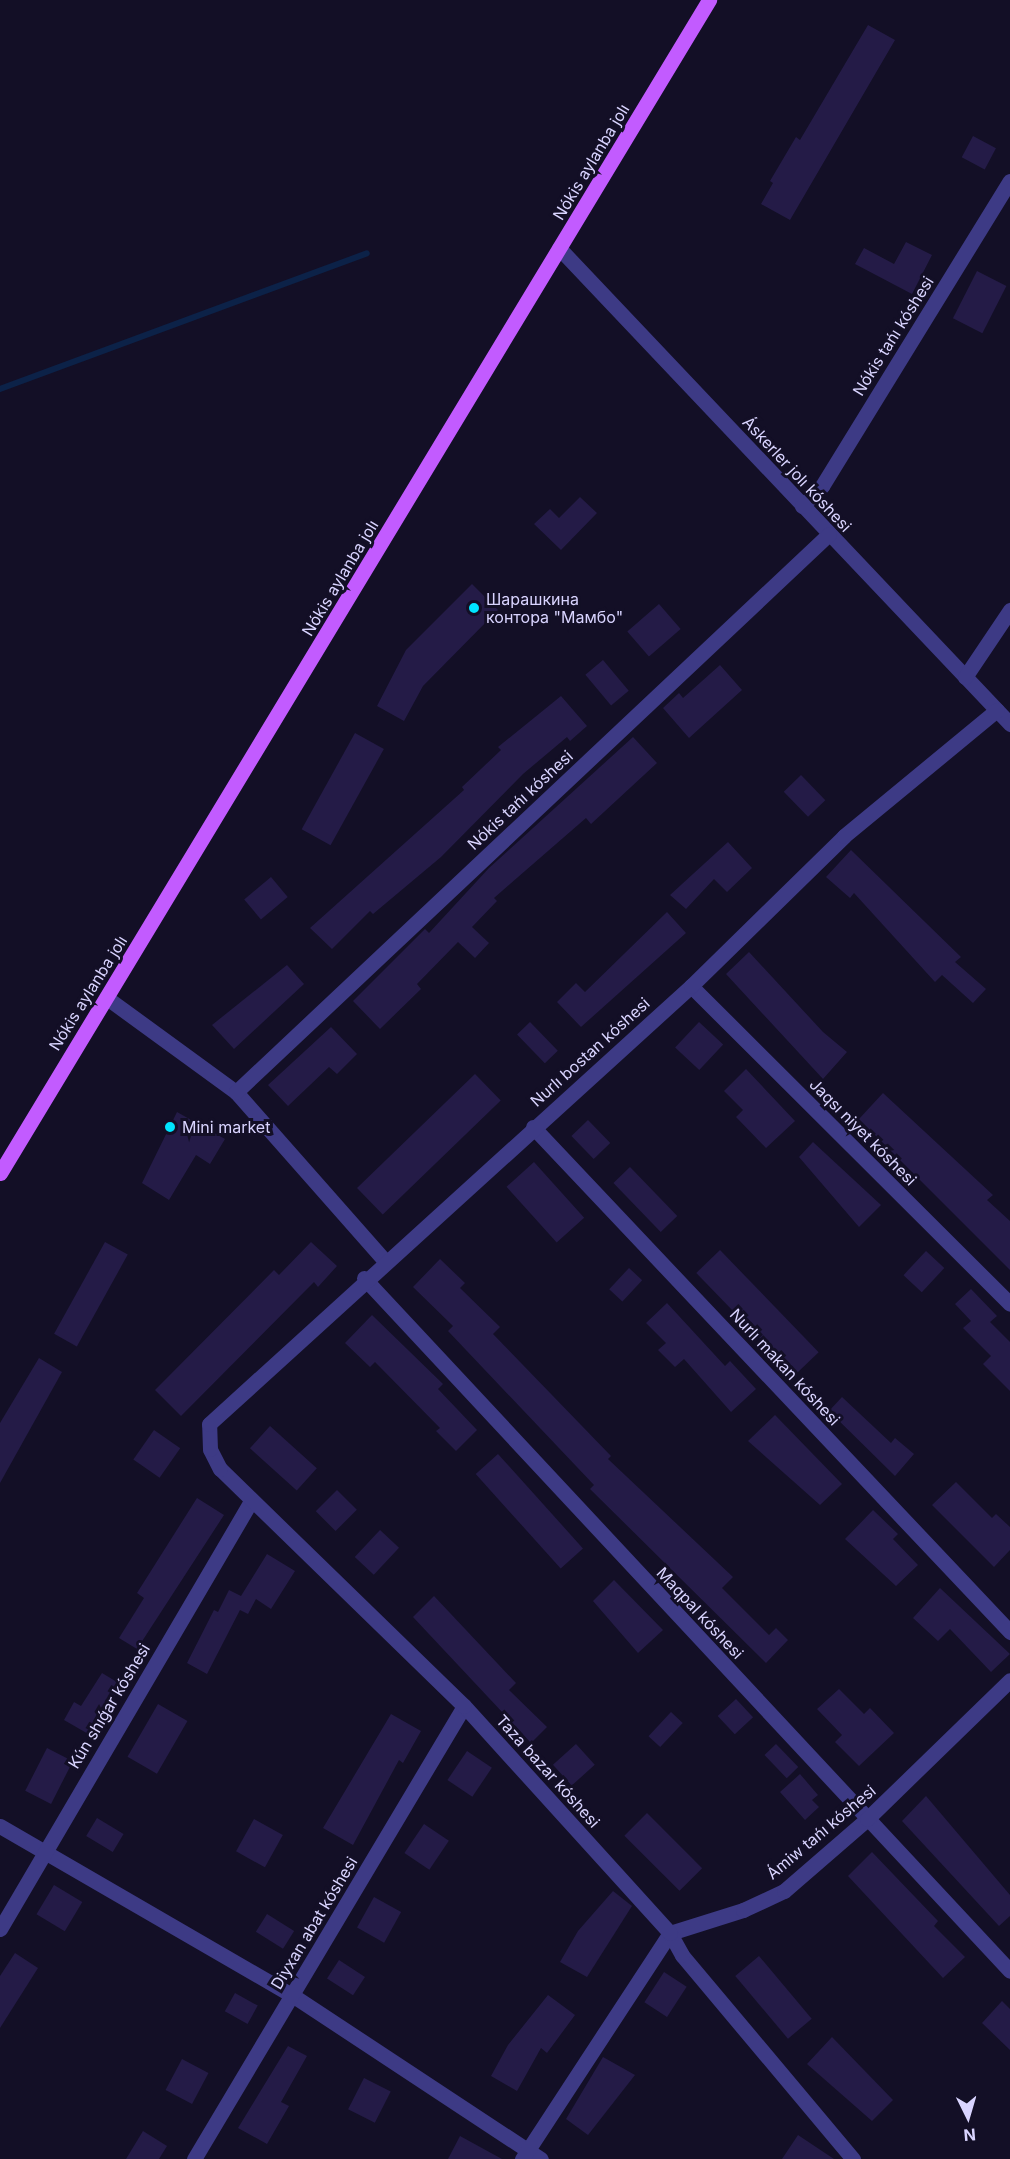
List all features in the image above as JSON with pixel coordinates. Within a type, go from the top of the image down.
[{"type":"main road","name":"Nókis aylanba jolı","points":[[0,1173],[709,0]]},
{"type":"street","name":"Nókis tańı kóshesi","points":[[802,506],[822,486],[1010,181]]},
{"type":"street","name":"Áskerler jolı kóshesi","points":[[560,248],[1010,724]]},
{"type":"street","name":"Nókis tańı kóshesi","points":[[236,1092],[829,534]]},
{"type":"street","points":[[965,678],[1010,610]]},
{"type":"street","name":"Nurlı bostan kóshesi","points":[[209,1424],[364,1278],[691,986],[844,836],[996,710]]},
{"type":"street","name":"Jaqsı niyet kóshesi","points":[[691,986],[1010,1304]]},
{"type":"street","points":[[107,998],[236,1092],[384,1260]]},
{"type":"street","name":"Nurlı makan kóshesi","points":[[533,1127],[1010,1632]]},
{"type":"street","name":"Maqpal kóshesi","points":[[364,1278],[1010,1971]]},
{"type":"street","name":"Taza bazar kóshesi","points":[[209,1424],[210,1449],[220,1469],[250,1503],[464,1706],[670,1933],[682,1955],[853,2159]]},
{"type":"street","name":"Kún shıǵar kóshesi","points":[[0,1929],[250,1503]]},
{"type":"street","name":"Ámiw tańı kóshesi","points":[[670,1933],[743,1910],[784,1891],[867,1819],[1010,1680]]},
{"type":"street","name":"Diyxan abat kóshesi","points":[[194,2159],[464,1706]]},
{"type":"street","points":[[0,1827],[42,1854],[292,1995],[524,2155],[541,2159]]},
{"type":"street","points":[[524,2155],[670,1933]]},
{"type":"building","points":[[868,25],[895,40],[790,220],[761,204],[773,183],[770,181],[796,137],[800,140]]},
{"type":"building","points":[[973,136],[996,148],[985,169],[962,157]]},
{"type":"building","points":[[906,242],[932,255],[912,294],[855,264],[864,248],[894,264]]},
{"type":"building","points":[[977,271],[1006,286],[982,333],[953,318]]},
{"type":"building","points":[[580,497],[597,513],[561,550],[534,524],[550,509],[559,518]]},
{"type":"building","points":[[472,584],[498,610],[423,686],[404,721],[377,706],[406,650]]},
{"type":"building","points":[[659,604],[681,629],[649,656],[627,632]]},
{"type":"building","points":[[603,660],[629,691],[611,705],[585,675]]},
{"type":"building","points":[[720,665],[742,690],[689,738],[663,708],[679,693],[683,698]]},
{"type":"building","points":[[561,696],[587,726],[570,741],[567,737],[523,774],[441,857],[373,914],[370,911],[332,949],[310,928],[464,790],[462,787],[501,750],[498,747]]},
{"type":"building","points":[[355,733],[384,749],[331,845],[302,829]]},
{"type":"building","points":[[633,737],[657,763],[591,824],[586,818],[494,898],[497,901],[472,927],[489,943],[475,958],[458,942],[417,984],[421,989],[380,1029],[353,1001],[425,929],[429,933],[489,868]]},
{"type":"building","points":[[801,775],[825,800],[808,817],[784,792]]},
{"type":"building","points":[[728,842],[752,868],[727,892],[714,879],[686,909],[670,895]]},
{"type":"building","points":[[851,850],[961,957],[955,962],[986,989],[973,1003],[942,975],[935,982],[854,893],[850,898],[826,877]]},
{"type":"building","points":[[271,877],[288,897],[261,919],[244,899]]},
{"type":"building","points":[[667,912],[686,933],[581,1027],[557,1002],[576,983],[585,992]]},
{"type":"building","points":[[749,952],[823,1032],[847,1052],[823,1079],[726,974]]},
{"type":"building","points":[[287,965],[304,984],[234,1049],[212,1025]]},
{"type":"building","points":[[530,1022],[558,1051],[545,1063],[517,1035]]},
{"type":"building","points":[[699,1022],[723,1045],[699,1070],[675,1048]]},
{"type":"building","points":[[331,1027],[357,1054],[337,1074],[329,1067],[288,1106],[268,1085]]},
{"type":"building","points":[[746,1069],[795,1121],[766,1148],[736,1117],[743,1110],[724,1091]]},
{"type":"building","points":[[475,1074],[501,1101],[383,1215],[357,1188]]},
{"type":"building","points":[[883,1093],[993,1195],[987,1200],[1010,1221],[1010,1270],[859,1119]]},
{"type":"building","points":[[177,1112],[225,1139],[210,1164],[196,1155],[169,1200],[142,1183]]},
{"type":"building","points":[[588,1120],[610,1143],[594,1159],[571,1136]]},
{"type":"building","points":[[813,1142],[881,1205],[859,1227],[799,1157]]},
{"type":"building","points":[[534,1162],[584,1218],[557,1242],[507,1187]]},
{"type":"building","points":[[630,1167],[677,1216],[661,1232],[613,1183]]},
{"type":"building","points":[[105,1242],[128,1255],[77,1346],[54,1334]]},
{"type":"building","points":[[311,1242],[337,1266],[318,1287],[314,1282],[181,1416],[155,1390],[274,1270],[279,1275]]},
{"type":"building","points":[[720,1250],[819,1352],[795,1375],[696,1273]]},
{"type":"building","points":[[926,1251],[944,1268],[922,1292],[903,1275]]},
{"type":"building","points":[[440,1259],[465,1283],[460,1288],[500,1327],[493,1334],[611,1456],[608,1459],[733,1577],[722,1588],[769,1635],[776,1628],[788,1640],[766,1663],[590,1489],[594,1485],[448,1331],[453,1326],[413,1287]]},
{"type":"building","points":[[629,1268],[642,1280],[622,1301],[609,1289]]},
{"type":"building","points":[[971,1289],[997,1316],[990,1322],[1010,1342],[1010,1391],[983,1364],[991,1356],[963,1328],[971,1321],[955,1304]]},
{"type":"building","points":[[667,1303],[725,1366],[730,1361],[756,1389],[731,1412],[684,1359],[675,1367],[658,1350],[666,1343],[646,1323]]},
{"type":"building","points":[[372,1315],[443,1384],[438,1389],[477,1430],[456,1451],[436,1431],[440,1428],[375,1362],[370,1367],[345,1343]]},
{"type":"building","points":[[39,1358],[62,1372],[0,1483],[0,1423]]},
{"type":"building","points":[[842,1397],[891,1443],[895,1438],[914,1454],[895,1476],[829,1411]]},
{"type":"building","points":[[775,1415],[842,1484],[820,1505],[748,1441]]},
{"type":"building","points":[[270,1426],[317,1468],[297,1490],[250,1448]]},
{"type":"building","points":[[154,1430],[180,1448],[160,1478],[133,1459]]},
{"type":"building","points":[[498,1454],[583,1548],[561,1568],[476,1474]]},
{"type":"building","points":[[956,1482],[992,1518],[996,1514],[1010,1527],[1010,1550],[994,1567],[932,1505]]},
{"type":"building","points":[[337,1490],[357,1510],[336,1531],[316,1511]]},
{"type":"building","points":[[197,1498],[224,1515],[137,1649],[119,1638],[144,1598],[137,1593]]},
{"type":"building","points":[[873,1510],[898,1534],[893,1539],[918,1565],[896,1586],[845,1539]]},
{"type":"building","points":[[380,1530],[399,1548],[374,1575],[355,1557]]},
{"type":"building","points":[[267,1554],[295,1571],[271,1609],[256,1599],[248,1614],[240,1610],[207,1674],[187,1663],[214,1610],[218,1612],[229,1590],[241,1596]]},
{"type":"building","points":[[614,1580],[663,1630],[638,1653],[593,1601]]},
{"type":"building","points":[[940,1588],[1010,1654],[991,1672],[950,1629],[938,1641],[913,1618]]},
{"type":"building","points":[[434,1596],[516,1683],[509,1690],[547,1727],[531,1743],[413,1617]]},
{"type":"building","points":[[102,1673],[122,1685],[90,1735],[64,1720],[74,1702],[81,1706]]},
{"type":"building","points":[[839,1689],[864,1714],[870,1708],[894,1733],[859,1766],[835,1742],[842,1735],[817,1709]]},
{"type":"building","points":[[736,1699],[753,1717],[735,1734],[718,1716]]},
{"type":"building","points":[[158,1704],[187,1721],[157,1774],[128,1757]]},
{"type":"building","points":[[671,1712],[683,1723],[660,1747],[648,1736]]},
{"type":"building","points":[[391,1714],[421,1731],[403,1763],[399,1760],[353,1845],[323,1828]]},
{"type":"building","points":[[576,1744],[595,1765],[572,1786],[553,1765]]},
{"type":"building","points":[[776,1744],[798,1767],[787,1778],[764,1755]]},
{"type":"building","points":[[47,1748],[73,1761],[51,1804],[25,1791]]},
{"type":"building","points":[[467,1751],[492,1768],[472,1797],[447,1780]]},
{"type":"building","points":[[800,1774],[818,1795],[812,1800],[819,1807],[805,1820],[780,1792]]},
{"type":"building","points":[[926,1796],[1010,1895],[1010,1916],[999,1926],[902,1821]]},
{"type":"building","points":[[647,1813],[702,1868],[680,1891],[624,1836]]},
{"type":"building","points":[[97,1818],[124,1834],[113,1852],[86,1836]]},
{"type":"building","points":[[254,1819],[283,1835],[265,1867],[236,1851]]},
{"type":"building","points":[[424,1824],[449,1841],[429,1870],[404,1853]]},
{"type":"building","points":[[872,1852],[938,1921],[934,1926],[965,1957],[943,1978],[848,1876]]},
{"type":"building","points":[[54,1885],[82,1902],[65,1931],[36,1914]]},
{"type":"building","points":[[613,1891],[632,1906],[587,1977],[560,1962],[578,1931]]},
{"type":"building","points":[[374,1897],[401,1912],[384,1943],[357,1928]]},
{"type":"building","points":[[267,1914],[294,1931],[283,1949],[256,1932]]},
{"type":"building","points":[[15,1953],[38,1968],[0,2028],[0,1976]]},
{"type":"building","points":[[759,1956],[812,2019],[788,2039],[735,1976]]},
{"type":"building","points":[[339,1960],[365,1977],[353,1995],[327,1978]]},
{"type":"building","points":[[664,1972],[687,1987],[667,2017],[644,2002]]},
{"type":"building","points":[[235,1993],[258,2006],[248,2024],[225,2011]]},
{"type":"building","points":[[548,1995],[575,2015],[547,2053],[541,2048],[517,2091],[491,2076],[508,2045]]},
{"type":"building","points":[[1002,2001],[1010,2009],[1010,2050],[982,2023]]},
{"type":"building","points":[[832,2037],[893,2100],[872,2121],[807,2064]]},
{"type":"building","points":[[288,2046],[307,2056],[281,2102],[289,2106],[267,2144],[238,2128]]},
{"type":"building","points":[[603,2057],[635,2075],[588,2135],[566,2119]]},
{"type":"building","points":[[182,2059],[208,2073],[192,2104],[166,2090]]},
{"type":"building","points":[[364,2078],[391,2092],[375,2123],[348,2109]]},
{"type":"building","points":[[143,2131],[167,2146],[159,2159],[126,2159]]},
{"type":"building","points":[[798,2135],[834,2159],[782,2159]]},
{"type":"building","points":[[460,2136],[502,2159],[448,2159]]},
{"type":"waterway","points":[[0,389],[367,253]]},
{"type":"place","name":"Шарашкина контора \"Мамбо\"","points":[[474,608]]},
{"type":"place","name":"Mini market","points":[[170,1127]]}]
